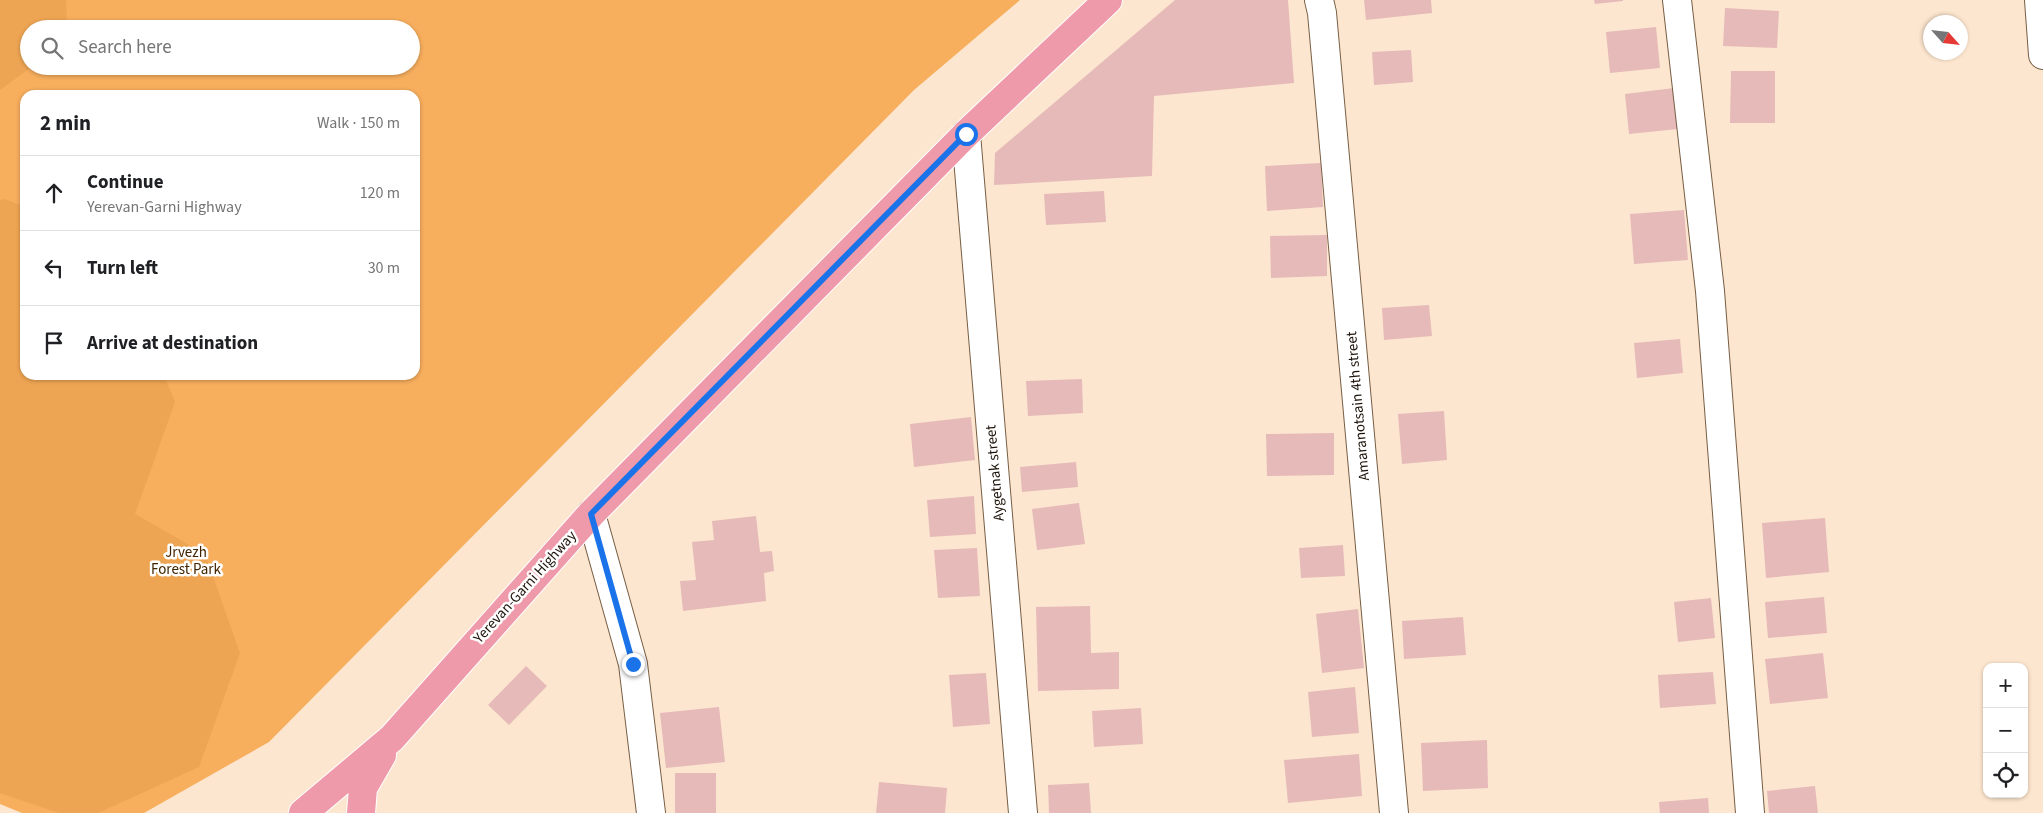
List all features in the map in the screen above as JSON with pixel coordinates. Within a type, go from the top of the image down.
[{"type":"main road","name":"Yerevan-Garni Highway","points":[[303,813],[392,738],[591,514],[966,134],[1108,0]]},
{"type":"main road","points":[[360,813],[363,788],[392,738]]},
{"type":"street","name":"Amaranotsain 4th street","points":[[1319,0],[1322,13],[1394,813]]},
{"type":"street","points":[[1678,0],[1710,291],[1750,813]]},
{"type":"street","points":[[2038,0],[2043,55]]},
{"type":"street","name":"Aygetnak street","points":[[966,134],[1023,813]]},
{"type":"street","points":[[591,514],[633,664],[651,813]]},
{"type":"green space","name":"Jrvezh Forest Park","points":[[0,0],[1020,0],[914,90],[269,742],[144,813],[22,813],[0,804]]},
{"type":"green space","points":[[0,0],[66,0],[67,20],[20,20],[21,75],[0,90]]},
{"type":"green space","points":[[5,199],[20,205],[20,380],[166,380],[175,402],[135,514],[205,554],[240,653],[199,767],[98,813],[59,813],[0,793],[0,200]]},
{"type":"building","points":[[1175,0],[1288,0],[1294,83],[1154,96],[1152,176],[994,185],[995,153]]},
{"type":"building","points":[[1364,0],[1431,0],[1432,13],[1366,20]]},
{"type":"building","points":[[1594,0],[1623,0],[1623,1],[1595,4]]},
{"type":"building","points":[[1725,8],[1779,11],[1777,48],[1723,46]]},
{"type":"building","points":[[1656,27],[1660,68],[1610,73],[1606,32]]},
{"type":"building","points":[[1411,50],[1413,82],[1374,85],[1372,52]]},
{"type":"building","points":[[1731,71],[1775,71],[1775,123],[1730,123]]},
{"type":"building","points":[[1674,88],[1678,129],[1629,134],[1625,94]]},
{"type":"building","points":[[1321,163],[1323,207],[1267,211],[1265,166]]},
{"type":"building","points":[[1104,191],[1106,222],[1046,225],[1044,194]]},
{"type":"building","points":[[1684,210],[1688,260],[1634,264],[1630,214]]},
{"type":"building","points":[[1327,235],[1327,276],[1271,278],[1270,236]]},
{"type":"building","points":[[1429,305],[1432,336],[1384,340],[1382,308]]},
{"type":"building","points":[[1680,339],[1683,373],[1637,378],[1634,343]]},
{"type":"building","points":[[1082,379],[1083,413],[1028,416],[1026,381]]},
{"type":"building","points":[[1444,411],[1447,460],[1402,464],[1398,414]]},
{"type":"building","points":[[971,417],[975,460],[914,467],[910,424]]},
{"type":"building","points":[[1334,433],[1334,475],[1267,476],[1266,434]]},
{"type":"building","points":[[1076,462],[1078,487],[1022,492],[1020,467]]},
{"type":"building","points":[[974,496],[976,534],[930,537],[927,500]]},
{"type":"building","points":[[1079,503],[1085,544],[1037,550],[1032,509]]},
{"type":"building","points":[[756,516],[760,552],[772,551],[774,571],[764,573],[766,601],[683,611],[680,581],[696,580],[692,542],[714,540],[712,521]]},
{"type":"building","points":[[1825,518],[1829,572],[1766,578],[1762,523]]},
{"type":"building","points":[[1343,545],[1345,576],[1301,578],[1299,548]]},
{"type":"building","points":[[977,548],[980,596],[938,598],[934,550]]},
{"type":"building","points":[[1824,597],[1827,633],[1768,638],[1765,602]]},
{"type":"building","points":[[1711,598],[1715,638],[1678,642],[1674,602]]},
{"type":"building","points":[[1090,606],[1091,653],[1119,652],[1119,689],[1038,691],[1036,607]]},
{"type":"building","points":[[1358,609],[1364,668],[1322,673],[1316,614]]},
{"type":"building","points":[[1463,617],[1466,655],[1404,659],[1402,621]]},
{"type":"building","points":[[1823,653],[1828,698],[1770,704],[1765,659]]},
{"type":"building","points":[[526,666],[547,686],[509,725],[488,705]]},
{"type":"building","points":[[1713,672],[1716,704],[1660,708],[1658,675]]},
{"type":"building","points":[[986,673],[990,724],[953,727],[949,675]]},
{"type":"building","points":[[1355,687],[1359,733],[1312,737],[1308,692]]},
{"type":"building","points":[[719,707],[725,762],[666,768],[660,713]]},
{"type":"building","points":[[1141,708],[1143,744],[1094,747],[1092,711]]},
{"type":"building","points":[[1487,740],[1488,788],[1423,791],[1421,743]]},
{"type":"building","points":[[1359,754],[1362,796],[1288,803],[1284,760]]},
{"type":"building","points":[[675,773],[716,773],[716,813],[675,813]]},
{"type":"building","points":[[879,782],[947,788],[945,813],[876,813]]},
{"type":"building","points":[[1089,783],[1091,813],[1049,813],[1048,785]]},
{"type":"building","points":[[1815,786],[1818,813],[1769,813],[1767,791]]},
{"type":"building","points":[[1708,798],[1709,813],[1660,813],[1659,802]]},
{"type":"route","points":[[633,664],[591,514],[966,134]]}]
